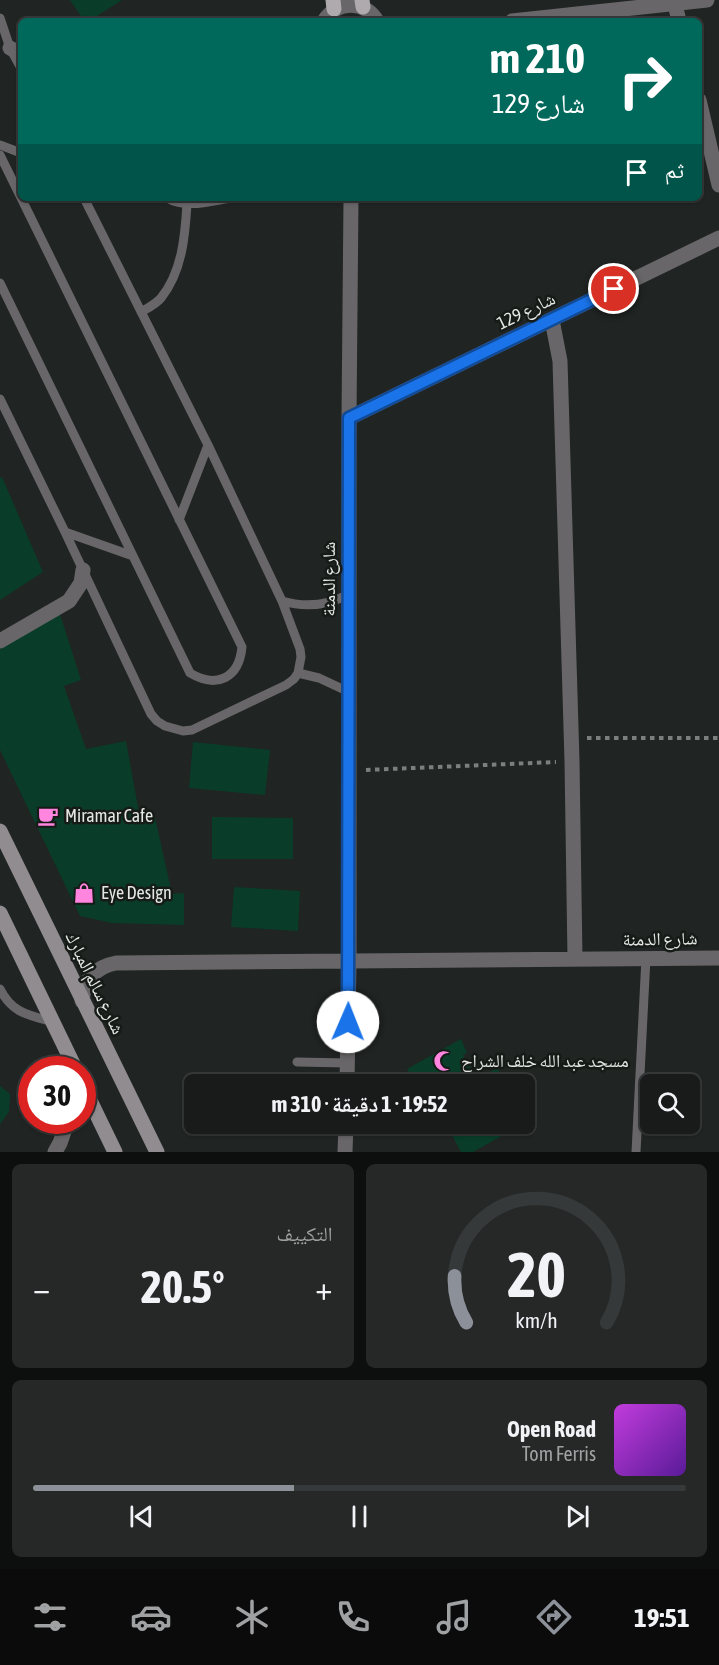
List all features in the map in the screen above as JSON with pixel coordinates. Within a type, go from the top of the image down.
[{"type":"main road","name":"شارع سالم المبارك","points":[[0,831],[157,1152]]},
{"type":"main road","points":[[0,913],[69,1056]]},
{"type":"main road","points":[[96,1113],[115,1152]]},
{"type":"street","points":[[541,18],[706,0]]},
{"type":"street","points":[[331,10],[348,4],[363,3],[375,18]]},
{"type":"street","points":[[675,4],[678,18]]},
{"type":"street","points":[[702,110],[717,161],[719,185]]},
{"type":"street","name":"شارع الدمنة","points":[[347,1074],[351,201]]},
{"type":"street","name":"شارع 129","points":[[349,418],[719,238]]},
{"type":"street","points":[[552,320],[560,361],[572,761],[575,959]]},
{"type":"street","points":[[0,641],[69,601],[81,583],[83,570]]},
{"type":"street","name":"شارع الدمنة","points":[[82,1001],[86,983],[92,975],[107,964],[116,963],[719,958]]},
{"type":"street","points":[[55,1152],[63,1134]]},
{"type":"street","points":[[345,1152],[346,1134]]},
{"type":"lane","points":[[0,18],[16,51]]},
{"type":"lane","points":[[0,145],[18,152]]},
{"type":"lane","points":[[0,155],[18,192]]},
{"type":"lane","points":[[0,282],[190,673],[200,680],[213,681],[225,678],[241,659],[242,647],[23,201]]},
{"type":"lane","points":[[0,399],[151,714],[165,726],[174,730],[192,729],[286,685],[294,679],[300,665],[300,649],[282,601],[208,445],[86,201]]},
{"type":"lane","points":[[171,201],[187,204],[209,201]]},
{"type":"lane","points":[[141,312],[160,299],[177,271],[185,236],[187,204]]},
{"type":"lane","points":[[179,520],[208,445]]},
{"type":"lane","points":[[65,532],[133,556]]},
{"type":"lane","points":[[282,601],[316,605],[339,600],[349,594]]},
{"type":"lane","points":[[298,673],[319,678],[349,692]]},
{"type":"lane","points":[[636,1152],[646,958]]},
{"type":"lane","points":[[0,989],[12,1007],[53,1022]]},
{"type":"lane","points":[[297,1062],[347,1063]]},
{"type":"path","points":[[571,738],[719,738]]},
{"type":"path","points":[[349,770],[572,761]]},
{"type":"building","points":[[70,0],[122,0],[94,18],[81,16]]},
{"type":"building","points":[[2,477],[43,572],[0,600],[0,478]]},
{"type":"building","points":[[59,611],[81,680],[64,686],[86,749],[126,741],[140,818],[155,817],[172,894],[184,893],[184,925],[112,923],[80,916],[0,750],[0,649]]},
{"type":"building","points":[[193,742],[270,750],[265,795],[189,788]]},
{"type":"building","points":[[212,817],[293,818],[293,859],[212,859]]},
{"type":"building","points":[[234,887],[300,891],[298,931],[231,927]]},
{"type":"building","name":"مسجد عبد الله خلف الشراح","points":[[461,1039],[467,1053],[463,1055],[474,1074],[410,1074],[407,1069]]},
{"type":"building","name":"مسجد عبد الله خلف الشراح","points":[[497,1068],[501,1074],[486,1074]]},
{"type":"building","points":[[0,1086],[10,1094],[9,1112],[0,1124]]},
{"type":"building","points":[[451,1134],[505,1134],[473,1152],[461,1152]]},
{"type":"place","name":"Miramar Cafe","points":[[48,816]]},
{"type":"place","name":"Eye Design","points":[[84,893]]},
{"type":"place","name":"مسجد عبد الله خلف الشراح","points":[[444,1061]]},
{"type":"route","points":[[348,1022],[349,418],[614,289]]}]
